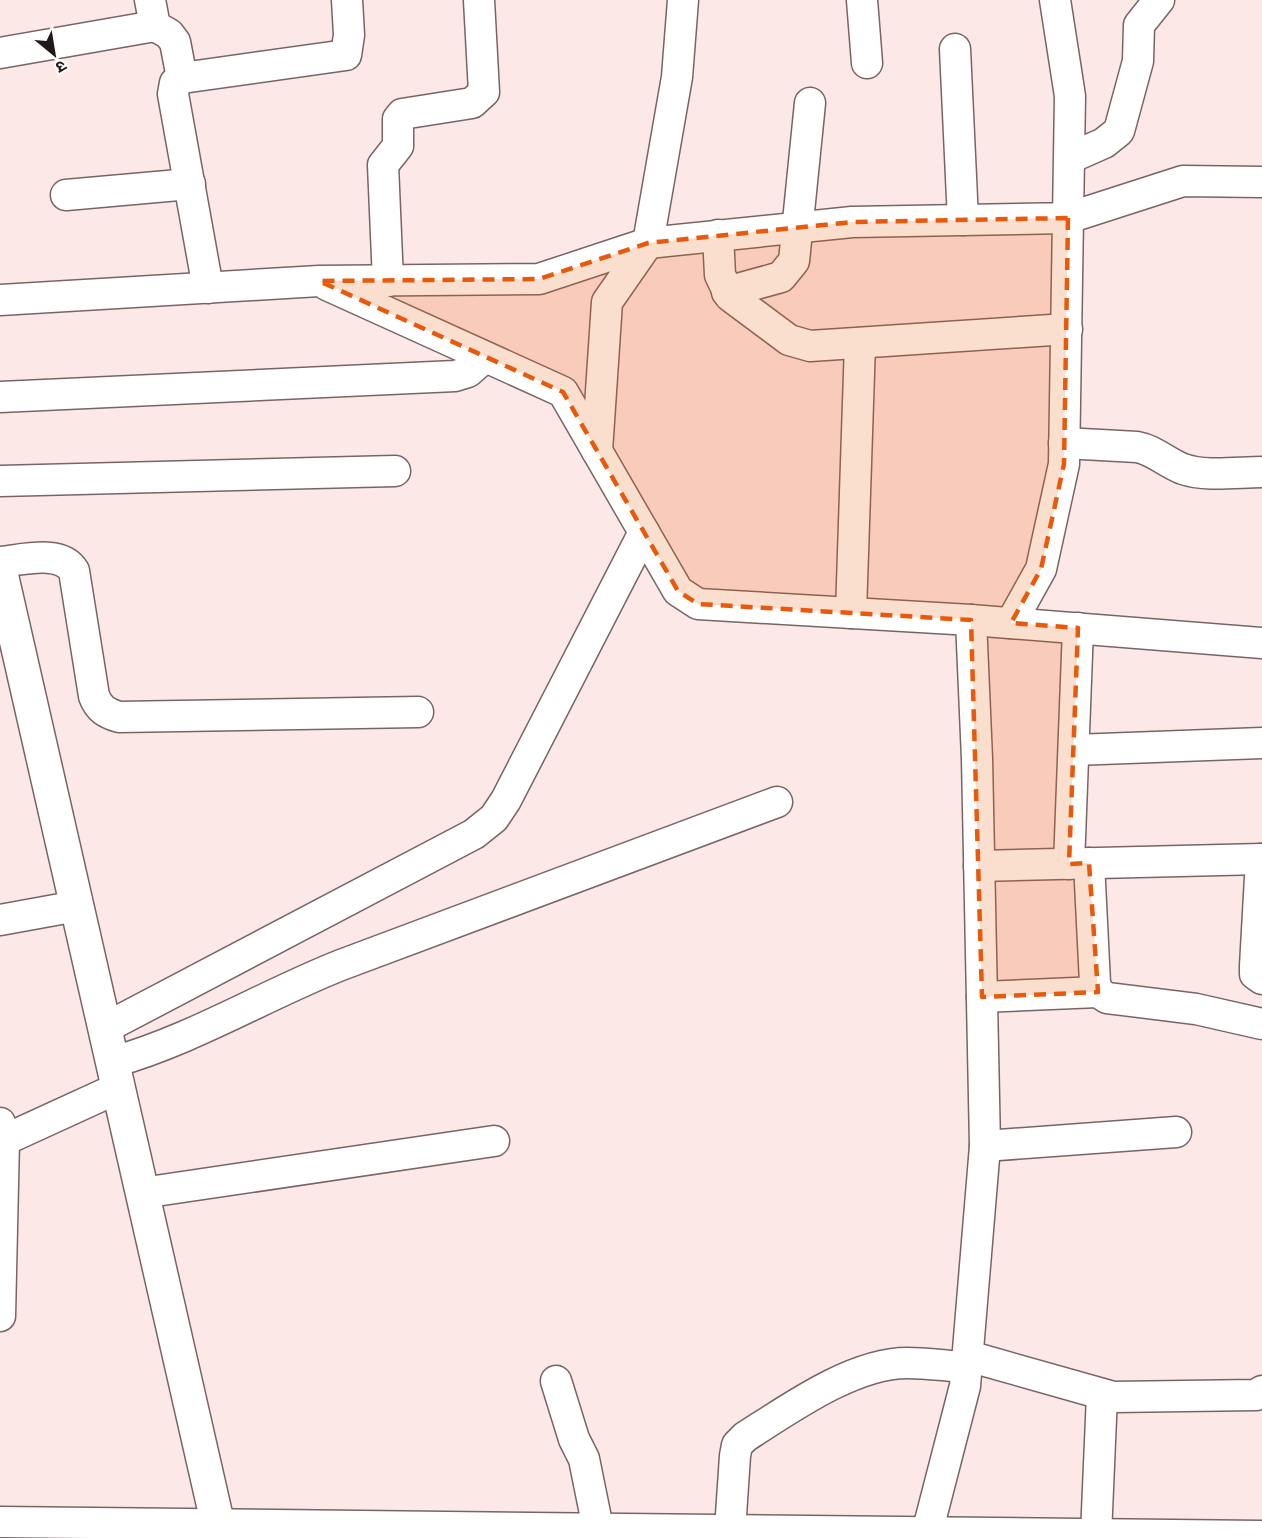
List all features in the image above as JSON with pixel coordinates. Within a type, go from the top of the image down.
[{"type":"main road","points":[[0,569],[219,1531]]},
{"type":"street","points":[[208,288],[173,94],[175,83],[182,78],[346,54],[349,35],[347,0]]},
{"type":"street","points":[[388,281],[383,165],[398,146],[398,119],[402,114],[472,103],[484,92],[479,0]]},
{"type":"street","points":[[597,451],[607,302],[648,243],[677,77],[683,0]]},
{"type":"street","points":[[862,0],[867,63]]},
{"type":"street","points":[[1011,623],[1041,569],[1064,464],[1070,96],[1055,0]]},
{"type":"street","points":[[1070,158],[1104,144],[1119,131],[1138,61],[1139,25],[1159,0]]},
{"type":"street","points":[[0,53],[152,13],[175,42],[182,78]]},
{"type":"street","points":[[956,49],[963,220]]},
{"type":"street","points":[[728,292],[782,277],[790,270],[794,261],[810,103]]},
{"type":"street","points":[[0,300],[319,281],[538,279],[648,243],[852,222],[1068,218],[1183,181],[1262,182]]},
{"type":"street","points":[[66,195],[190,184]]},
{"type":"street","points":[[718,236],[720,275],[728,292],[789,340],[799,344],[810,346],[1066,329]]},
{"type":"street","points":[[319,281],[562,392],[678,591],[698,604],[970,620],[1262,643]]},
{"type":"street","points":[[851,613],[860,343]]},
{"type":"street","points":[[0,397],[455,376],[468,372],[485,357]]},
{"type":"street","points":[[1064,444],[1137,447],[1146,449],[1170,464],[1197,472],[1262,472]]},
{"type":"street","points":[[0,481],[395,471]]},
{"type":"street","points":[[105,1028],[474,834],[494,818],[506,800],[644,532]]},
{"type":"street","points":[[0,562],[59,558],[70,563],[74,571],[93,696],[98,706],[107,714],[119,717],[418,711]]},
{"type":"street","points":[[912,1534],[965,1386],[985,1146],[979,866],[970,620]]},
{"type":"street","points":[[1078,628],[1074,750],[1079,863],[1095,984],[1098,992],[1107,998],[1196,1009],[1262,1024]]},
{"type":"street","points":[[1074,750],[1262,742]]},
{"type":"street","points":[[0,1316],[1,1135],[116,1075],[158,1047],[283,988],[331,968],[777,802]]},
{"type":"street","points":[[979,866],[1261,859],[1255,966],[1256,974],[1262,978]]},
{"type":"street","points":[[0,920],[77,906]]},
{"type":"street","points":[[982,997],[1098,992]]},
{"type":"street","points":[[985,1146],[1176,1132]]},
{"type":"street","points":[[142,1193],[494,1141]]},
{"type":"street","points":[[730,1530],[737,1445],[745,1437],[824,1388],[857,1374],[906,1362],[967,1362],[1102,1395],[1132,1398],[1256,1395],[1262,1392]]},
{"type":"street","points":[[556,1381],[574,1439],[584,1459],[599,1534]]},
{"type":"street","points":[[1096,1534],[1102,1395]]},
{"type":"street","points":[[0,1522],[219,1531],[599,1534],[730,1530],[988,1536],[1096,1534],[1258,1537]]},
{"type":"highlighted area","points":[[1068,218],[1064,464],[1041,569],[1011,623],[1078,628],[1069,864],[1089,863],[1098,992],[982,997],[971,620],[698,604],[678,591],[563,392],[319,281],[539,279],[648,243],[852,222]]}]
